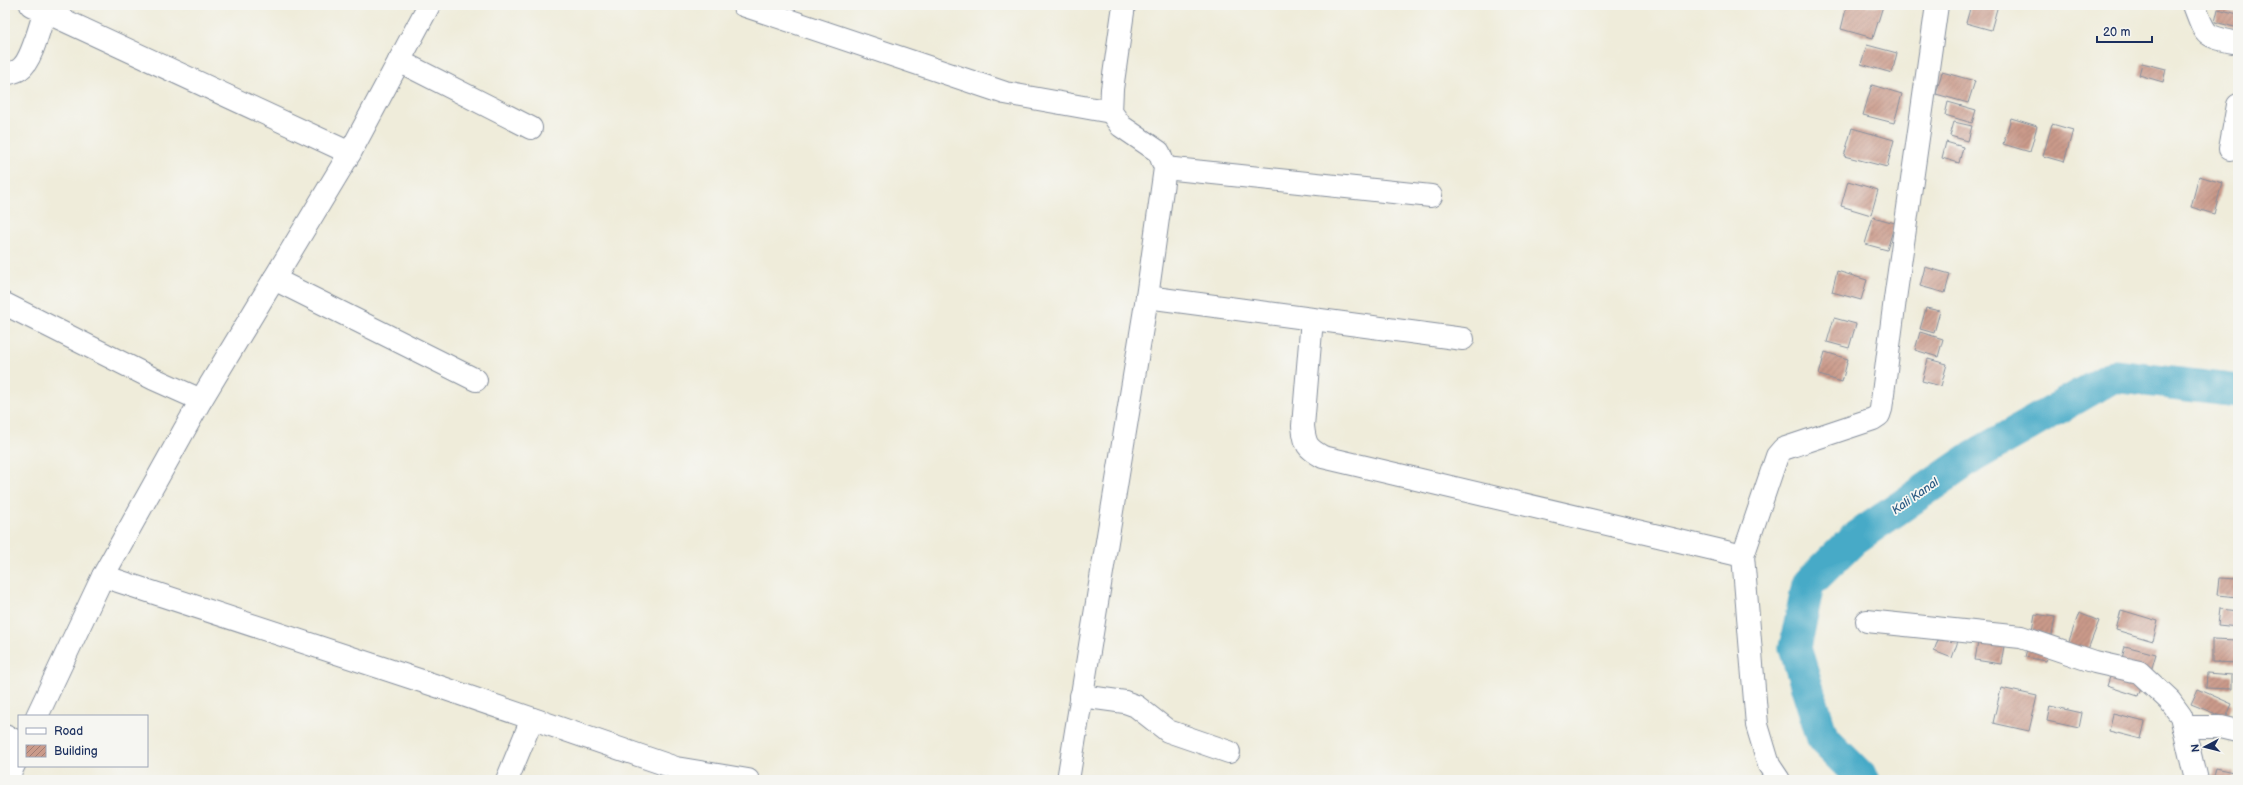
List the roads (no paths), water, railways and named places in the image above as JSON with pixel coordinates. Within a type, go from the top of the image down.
[{"type":"street","points":[[37,715],[103,576],[201,400],[350,153],[429,5]]},
{"type":"street","points":[[743,5],[1005,93],[1111,112]]},
{"type":"street","points":[[1068,780],[1147,297],[1165,168],[1159,152],[1121,126],[1111,112],[1112,89],[1124,5]]},
{"type":"street","points":[[1779,780],[1769,765],[1757,725],[1743,556],[1777,456],[1783,449],[1873,419],[1879,415],[1881,409],[1894,299],[1937,5]]},
{"type":"street","points":[[2194,5],[2203,30],[2208,36],[2238,43]]},
{"type":"street","points":[[5,74],[14,72],[24,64],[34,45],[41,7],[350,153]]},
{"type":"street","points":[[399,61],[531,128]]},
{"type":"street","points":[[2230,149],[2238,105]]},
{"type":"street","points":[[1165,168],[1431,196]]},
{"type":"street","points":[[274,279],[476,380]]},
{"type":"street","points":[[1147,297],[1463,338]]},
{"type":"street","points":[[5,304],[154,379],[201,400]]},
{"type":"street","points":[[1312,319],[1303,426],[1304,438],[1309,449],[1318,454],[1743,556]]},
{"type":"street","points":[[103,576],[532,718],[676,768],[748,780]]},
{"type":"street","points":[[1867,621],[2021,637],[2095,662],[2139,672],[2170,701],[2181,716],[2188,752],[2196,780]]},
{"type":"street","points":[[1081,696],[1125,702],[1136,706],[1168,731],[1229,752]]},
{"type":"street","points":[[507,780],[532,718]]},
{"type":"street","points":[[2184,728],[2221,727],[2238,731]]},
{"type":"street","points":[[5,736],[18,742]]},
{"type":"street","points":[[7,780],[18,756]]},
{"type":"waterway","name":"Kali Kanal","points":[[1864,780],[1823,739],[1795,648],[1808,584],[1854,539],[1974,456],[2114,376],[2238,391]]}]
